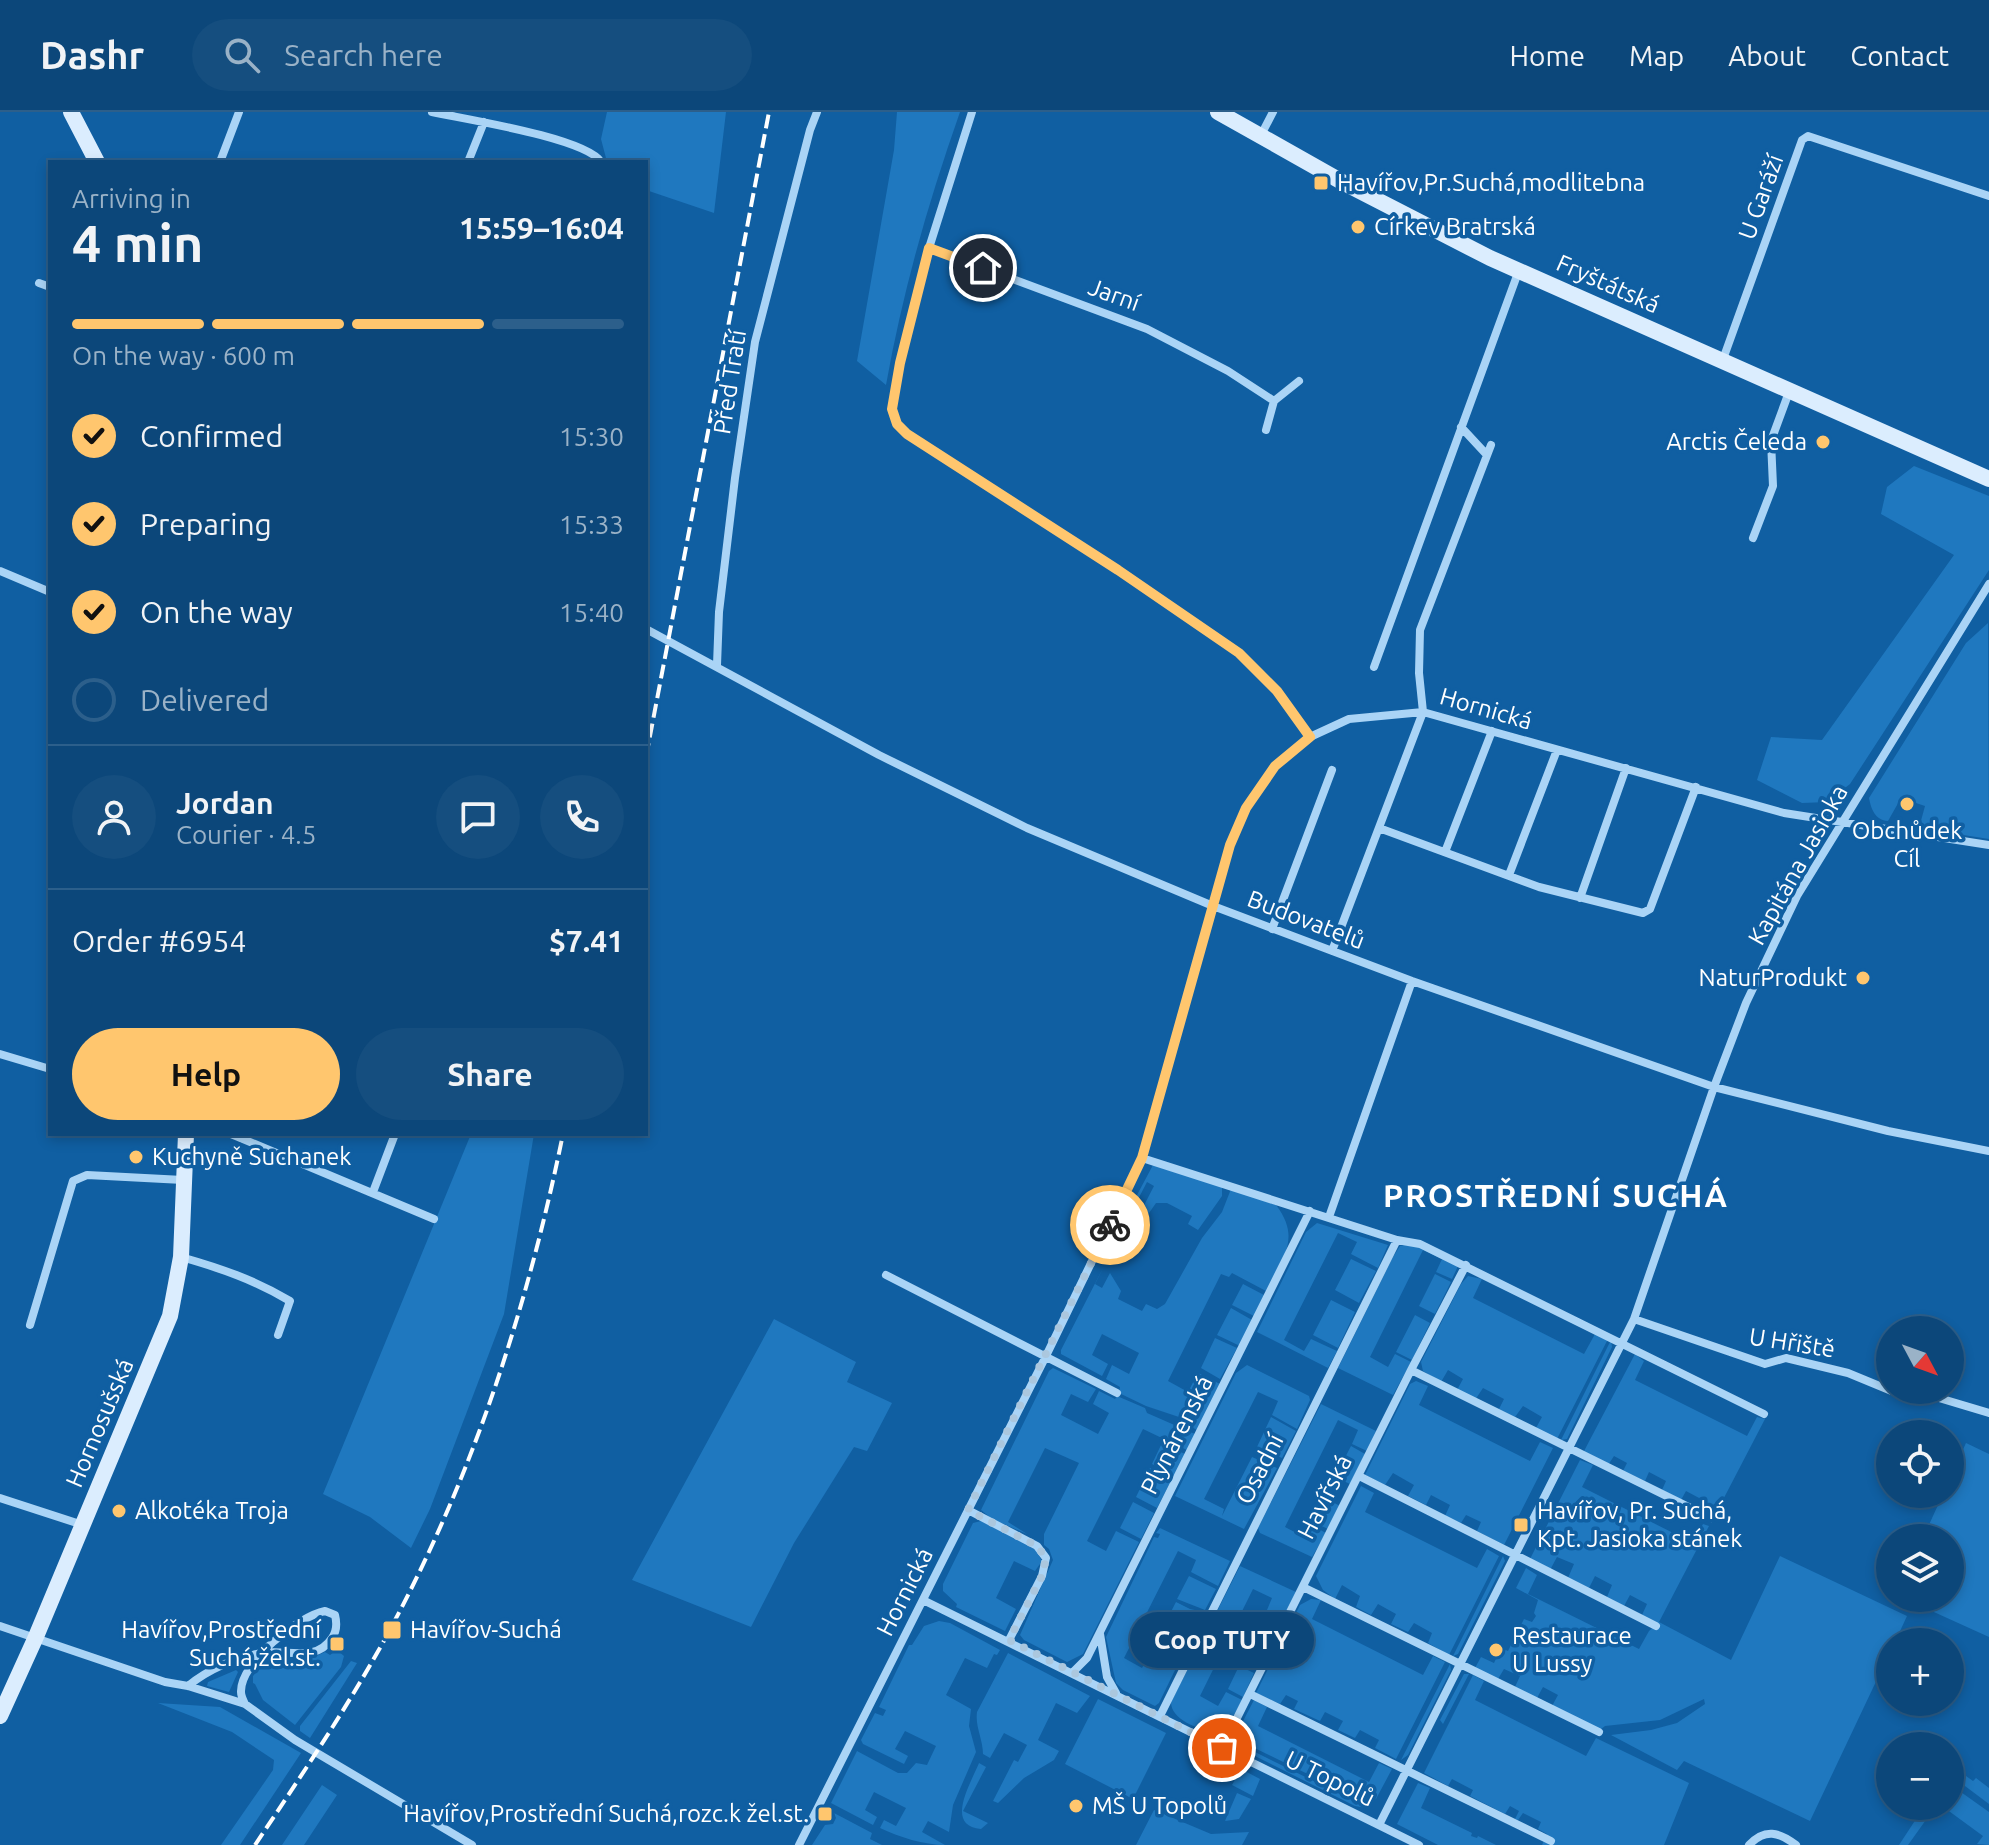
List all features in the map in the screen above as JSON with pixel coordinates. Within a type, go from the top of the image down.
[{"type":"street","points":[[71,112],[96,160]]},
{"type":"street","points":[[221,160],[239,112]]},
{"type":"street","points":[[432,112],[484,122],[580,148],[600,160]]},
{"type":"street","name":"Před Tratí","points":[[717,665],[719,612],[755,342],[817,112]]},
{"type":"street","points":[[972,112],[929,248],[900,363],[892,409],[897,424],[907,434],[1118,570],[1239,653],[1277,691],[1310,737]]},
{"type":"street","name":"Fryštátská","points":[[1218,112],[1344,183],[1519,270],[1989,479]]},
{"type":"street","points":[[1260,136],[1273,112]]},
{"type":"street","points":[[469,160],[484,122]]},
{"type":"street","name":"U Garáží","points":[[1722,362],[1802,140],[1808,136],[1989,196]]},
{"type":"street","name":"Jarní","points":[[929,248],[1147,329],[1228,371],[1274,401]]},
{"type":"street","points":[[1374,667],[1519,270]]},
{"type":"street","points":[[39,283],[48,286]]},
{"type":"street","points":[[1266,430],[1274,401],[1299,381]]},
{"type":"street","points":[[1753,538],[1773,486],[1771,441],[1789,392]]},
{"type":"street","points":[[1461,427],[1487,455]]},
{"type":"street","points":[[1332,951],[1423,712],[1419,673],[1420,630],[1491,445]]},
{"type":"street","points":[[0,571],[48,591]]},
{"type":"street","name":"Kapitána Jasioka","points":[[1379,1825],[1634,1319],[1747,1000],[1797,896],[1989,584]]},
{"type":"street","name":"Budovatelů","points":[[648,630],[879,755],[1027,828],[1272,929],[1714,1087],[1888,1131],[1989,1151]]},
{"type":"street","name":"Hornická","points":[[799,1845],[1046,1356],[1142,1158],[1230,845],[1246,808],[1275,766],[1310,737],[1349,719],[1423,712],[1784,813],[1989,845]]},
{"type":"street","points":[[1445,852],[1492,731]]},
{"type":"street","points":[[1509,875],[1557,750]]},
{"type":"street","points":[[1580,898],[1626,768]]},
{"type":"street","points":[[1272,929],[1332,770]]},
{"type":"street","points":[[1379,828],[1580,898],[1636,913],[1647,912],[1696,787]]},
{"type":"street","points":[[1329,1217],[1412,981]]},
{"type":"street","points":[[0,1054],[48,1068]]},
{"type":"street","name":"Hornosušská","points":[[0,1716],[170,1316],[181,1257],[186,1136]]},
{"type":"street","points":[[236,1136],[434,1219]]},
{"type":"street","points":[[373,1192],[394,1136]]},
{"type":"street","points":[[1142,1158],[1397,1240],[1420,1244],[1764,1414]]},
{"type":"street","points":[[30,1325],[73,1181],[87,1175],[184,1180]]},
{"type":"street","name":"Plynárenská","points":[[1073,1672],[1087,1658],[1100,1633],[1310,1211]]},
{"type":"street","name":"Osadní","points":[[1160,1716],[1397,1240]]},
{"type":"street","points":[[181,1257],[227,1270],[265,1286],[290,1301],[278,1335]]},
{"type":"street","name":"Havířská","points":[[1222,1748],[1466,1265]]},
{"type":"street","points":[[886,1275],[1117,1393]]},
{"type":"street","name":"U Hřiště","points":[[1634,1319],[1765,1364],[1786,1358],[1848,1373],[1911,1399],[1929,1395],[1989,1413]]},
{"type":"street","points":[[1411,1370],[1711,1518]]},
{"type":"street","points":[[1359,1476],[1656,1626]]},
{"type":"street","points":[[0,1498],[83,1525]]},
{"type":"street","points":[[968,1510],[1037,1546],[1046,1558],[1042,1576],[1009,1640]]},
{"type":"street","points":[[1303,1587],[1599,1732]]},
{"type":"street","name":"U Topolů","points":[[923,1600],[1419,1845]]},
{"type":"street","points":[[188,1686],[196,1679],[233,1662],[263,1652],[316,1653],[335,1634],[335,1615],[325,1611],[303,1620],[263,1652],[246,1675],[241,1691],[245,1704]]},
{"type":"street","points":[[0,1626],[165,1682],[245,1704],[295,1740],[472,1845]]},
{"type":"street","points":[[1100,1633],[1107,1677],[1116,1693]]},
{"type":"street","points":[[1250,1694],[1551,1841]]},
{"type":"street","points":[[1749,1845],[1763,1835],[1774,1832],[1796,1845]]},
{"type":"shaded area","points":[[607,112],[726,112],[714,213],[648,191],[648,160],[606,160],[601,139]]},
{"type":"shaded area","points":[[897,112],[960,112],[917,247],[886,385],[857,361],[894,150]]},
{"type":"shaded area","points":[[1914,466],[1989,496],[1989,570],[1850,784],[1827,802],[1802,803],[1757,780],[1771,737],[1822,740],[1954,555],[1881,514],[1887,487]]},
{"type":"shaded area","points":[[1988,623],[1989,839],[1919,828],[1925,806],[1901,798],[1888,821],[1880,819],[1872,810],[1869,798],[1966,643]]},
{"type":"shaded area","points":[[470,1136],[534,1136],[504,1314],[430,1509],[411,1548],[370,1517],[323,1494]]},
{"type":"shaded area","points":[[1153,1165],[1222,1187],[1222,1196],[1198,1230],[1188,1224],[1192,1216],[1167,1203],[1156,1203],[1147,1216],[1138,1217],[1154,1186],[1147,1182],[1132,1211],[1129,1210]]},
{"type":"shaded area","points":[[1231,1189],[1276,1205],[1288,1228],[1287,1248],[1266,1291],[1232,1273],[1229,1277],[1221,1274],[1168,1381],[1188,1392],[1198,1373],[1220,1384],[1197,1430],[1182,1418],[1119,1393],[1120,1387],[1106,1379],[1112,1365],[1129,1374],[1139,1353],[1102,1334],[1092,1355],[1108,1364],[1102,1376],[1061,1354],[1061,1350],[1105,1264],[1095,1284],[1102,1288],[1110,1273],[1121,1291],[1118,1299],[1142,1311],[1146,1304],[1157,1309],[1165,1304],[1202,1238],[1222,1212]]},
{"type":"shaded area","points":[[1125,1216],[1114,1245],[1121,1249],[1133,1225],[1138,1232],[1128,1249],[1116,1251],[1111,1247]]},
{"type":"shaded area","points":[[1317,1223],[1388,1245],[1378,1268],[1351,1254],[1357,1242],[1338,1233],[1284,1340],[1304,1351],[1311,1339],[1337,1351],[1328,1368],[1257,1332],[1306,1232]]},
{"type":"shaded area","points":[[1400,1246],[1423,1248],[1458,1266],[1452,1279],[1436,1272],[1442,1259],[1423,1250],[1370,1357],[1388,1367],[1395,1354],[1411,1362],[1393,1395],[1338,1368],[1393,1257]]},
{"type":"shaded area","points":[[1351,1259],[1376,1271],[1359,1303],[1335,1290]]},
{"type":"shaded area","points":[[1435,1274],[1451,1282],[1435,1314],[1419,1306]]},
{"type":"shaded area","points":[[1468,1276],[1482,1279],[1473,1298],[1584,1354],[1595,1334],[1608,1339],[1557,1439],[1536,1428],[1542,1417],[1523,1406],[1515,1417],[1499,1409],[1504,1399],[1483,1388],[1475,1400],[1457,1390],[1463,1379],[1448,1370],[1441,1382],[1423,1371],[1421,1362]]},
{"type":"shaded area","points":[[1243,1284],[1264,1295],[1254,1316],[1232,1305]]},
{"type":"shaded area","points":[[1331,1300],[1355,1312],[1338,1348],[1313,1335]]},
{"type":"shaded area","points":[[1231,1308],[1252,1320],[1240,1346],[1217,1335]]},
{"type":"shaded area","points":[[1415,1315],[1430,1323],[1412,1360],[1396,1352]]},
{"type":"shaded area","points":[[774,1319],[856,1362],[847,1382],[892,1403],[867,1451],[854,1447],[794,1543],[751,1627],[632,1580]]},
{"type":"shaded area","points":[[1215,1338],[1237,1348],[1220,1379],[1201,1368]]},
{"type":"shaded area","points":[[1611,1340],[1612,1347],[1567,1439],[1561,1440]]},
{"type":"shaded area","points":[[1635,1354],[1644,1361],[1635,1380],[1747,1436],[1757,1417],[1765,1419],[1714,1517],[1697,1508],[1701,1499],[1686,1491],[1681,1500],[1662,1490],[1666,1481],[1649,1472],[1645,1481],[1623,1471],[1627,1463],[1614,1456],[1608,1465],[1583,1453]]},
{"type":"shaded area","points":[[1247,1365],[1309,1396],[1310,1400],[1297,1429],[1272,1415],[1278,1401],[1258,1392],[1204,1499],[1224,1509],[1222,1516],[1252,1457],[1277,1468],[1244,1529],[1175,1496],[1236,1373]]},
{"type":"shaded area","points":[[1053,1368],[1096,1389],[1088,1402],[1071,1394],[1061,1415],[1098,1434],[1109,1413],[1093,1404],[1099,1391],[1145,1408],[1147,1413],[1195,1434],[1187,1450],[1143,1429],[1087,1541],[1106,1551],[1116,1531],[1139,1542],[1083,1654],[1067,1662],[1020,1635],[1053,1560],[1044,1545],[1044,1534],[1079,1463],[1045,1448],[1008,1522],[1027,1534],[992,1519],[981,1510]]},
{"type":"shaded area","points":[[1416,1381],[1428,1386],[1419,1405],[1530,1461],[1540,1442],[1553,1448],[1504,1545],[1477,1531],[1481,1522],[1466,1515],[1461,1523],[1445,1516],[1450,1505],[1431,1495],[1426,1505],[1408,1496],[1414,1485],[1393,1473],[1385,1485],[1365,1475],[1410,1384]]},
{"type":"shaded area","points":[[1321,1404],[1376,1431],[1367,1451],[1352,1444],[1358,1430],[1338,1420],[1285,1527],[1304,1537],[1311,1525],[1326,1533],[1312,1557],[1260,1533],[1258,1528]]},
{"type":"shaded area","points":[[1271,1417],[1296,1431],[1282,1458],[1257,1447]]},
{"type":"shaded area","points":[[1162,1443],[1185,1454],[1174,1476],[1152,1464]]},
{"type":"shaded area","points":[[1966,1443],[1989,1454],[1989,1637],[1934,1612],[1964,1612],[1964,1524],[1929,1524],[1937,1508],[1964,1508]]},
{"type":"shaded area","points":[[1351,1446],[1365,1454],[1350,1484],[1335,1477]]},
{"type":"shaded area","points":[[1580,1460],[1593,1465],[1582,1487],[1693,1543],[1703,1524],[1709,1526],[1659,1622],[1731,1660],[1780,1556],[1876,1601],[1876,1612],[1899,1612],[1907,1616],[1901,1628],[1876,1628],[1876,1682],[1810,1821],[1684,1761],[1677,1770],[1611,1735],[1677,1723],[1705,1704],[1704,1699],[1660,1720],[1605,1726],[1600,1730],[1552,1706],[1558,1695],[1543,1687],[1537,1698],[1515,1687],[1520,1676],[1504,1669],[1498,1679],[1475,1668],[1481,1657],[1494,1663],[1501,1648],[1508,1651],[1524,1619],[1532,1622],[1536,1616],[1538,1600],[1516,1588],[1526,1568],[1537,1575],[1528,1594],[1639,1649],[1649,1631],[1657,1624],[1642,1615],[1647,1604],[1630,1595],[1624,1606],[1607,1597],[1612,1585],[1595,1576],[1589,1588],[1568,1578],[1574,1564],[1557,1557],[1550,1570],[1530,1559]]},
{"type":"shaded area","points":[[1150,1468],[1172,1479],[1157,1508],[1136,1497]]},
{"type":"shaded area","points":[[1361,1486],[1374,1493],[1365,1512],[1477,1568],[1487,1549],[1499,1556],[1449,1655],[1428,1643],[1432,1633],[1414,1623],[1408,1632],[1391,1624],[1396,1614],[1378,1604],[1371,1615],[1356,1607],[1360,1596],[1342,1585],[1335,1599],[1323,1590],[1316,1576]]},
{"type":"shaded area","points":[[1325,1498],[1340,1506],[1328,1529],[1313,1522]]},
{"type":"shaded area","points":[[1133,1502],[1154,1513],[1141,1539],[1120,1528]]},
{"type":"shaded area","points":[[981,1521],[1036,1550],[1042,1561],[1035,1571],[1014,1561],[996,1598],[1016,1609],[1005,1631],[956,1607],[957,1604],[943,1591],[943,1584],[973,1523]]},
{"type":"shaded area","points":[[1160,1528],[1230,1561],[1218,1586],[1191,1572],[1196,1560],[1178,1551],[1124,1658],[1142,1668],[1149,1655],[1176,1668],[1155,1706],[1123,1690],[1116,1683],[1106,1637],[1154,1537],[1158,1538],[1160,1534],[1156,1533]]},
{"type":"shaded area","points":[[1503,1556],[1505,1561],[1458,1654],[1453,1656]]},
{"type":"shaded area","points":[[1240,1566],[1296,1592],[1283,1618],[1267,1610],[1272,1598],[1253,1589],[1200,1696],[1218,1706],[1226,1692],[1242,1700],[1234,1715],[1212,1734],[1180,1718],[1171,1702]]},
{"type":"shaded area","points":[[1189,1576],[1216,1589],[1205,1610],[1177,1599]]},
{"type":"shaded area","points":[[1311,1599],[1321,1600],[1312,1619],[1423,1675],[1433,1656],[1445,1662],[1396,1759],[1375,1748],[1379,1740],[1360,1730],[1355,1738],[1338,1730],[1343,1721],[1325,1712],[1320,1721],[1294,1709],[1298,1701],[1286,1695],[1280,1704],[1256,1693],[1300,1605]]},
{"type":"shaded area","points":[[1176,1602],[1204,1612],[1193,1634],[1164,1625]]},
{"type":"shaded area","points":[[1266,1612],[1282,1621],[1269,1645],[1253,1637]]},
{"type":"shaded area","points":[[939,1621],[950,1623],[1000,1650],[997,1655],[994,1654],[987,1668],[965,1658],[946,1695],[971,1709],[969,1726],[976,1752],[953,1805],[949,1832],[928,1821],[922,1832],[945,1845],[912,1840],[880,1828],[884,1820],[896,1826],[906,1808],[874,1792],[865,1810],[877,1817],[873,1825],[831,1803],[857,1751],[898,1773],[907,1773],[916,1763],[927,1765],[936,1746],[905,1731],[895,1749],[908,1756],[904,1764],[863,1744],[861,1740],[875,1713],[883,1716],[886,1710],[879,1707],[909,1645],[924,1626]]},
{"type":"shaded area","points":[[1162,1629],[1191,1638],[1178,1664],[1151,1652]]},
{"type":"shaded area","points":[[1252,1640],[1268,1648],[1256,1670],[1241,1662]]},
{"type":"shaded area","points":[[337,1650],[344,1656],[341,1667],[295,1725],[263,1700],[253,1683],[253,1676],[260,1668],[312,1658],[325,1652],[330,1655]]},
{"type":"shaded area","points":[[1008,1653],[1090,1696],[1077,1713],[1056,1703],[1038,1740],[1059,1751],[1054,1760],[1024,1778],[998,1803],[993,1801],[1014,1760],[1018,1762],[1027,1745],[1004,1733],[990,1758],[983,1754],[977,1712]]},
{"type":"shaded area","points":[[351,1661],[357,1663],[310,1738],[300,1731],[300,1726]]},
{"type":"shaded area","points":[[1450,1664],[1451,1670],[1408,1755],[1401,1760]]},
{"type":"shaded area","points":[[1239,1666],[1254,1673],[1243,1697],[1228,1689]]},
{"type":"shaded area","points":[[236,1670],[238,1672],[229,1692],[207,1686],[208,1682]]},
{"type":"shaded area","points":[[1464,1674],[1469,1674],[1443,1724],[1440,1720]]},
{"type":"shaded area","points":[[1473,1675],[1484,1681],[1475,1700],[1586,1756],[1596,1738],[1689,1783],[1664,1845],[1542,1845],[1547,1834],[1538,1829],[1541,1822],[1523,1813],[1518,1820],[1515,1819],[1519,1811],[1510,1806],[1505,1814],[1470,1796],[1473,1790],[1452,1779],[1448,1786],[1424,1773]]},
{"type":"shaded area","points":[[1098,1699],[1166,1733],[1133,1799],[1065,1764]]},
{"type":"shaded area","points":[[1254,1700],[1267,1707],[1258,1726],[1369,1782],[1379,1763],[1392,1769],[1376,1799],[1365,1802],[1238,1740],[1242,1723]]},
{"type":"shaded area","points":[[158,1703],[220,1707],[301,1753],[240,1845],[221,1845],[273,1770],[274,1760],[232,1732]]},
{"type":"shaded area","points":[[1201,1748],[1234,1766],[1226,1781],[1193,1764]]},
{"type":"shaded area","points":[[1251,1750],[1366,1808],[1355,1806],[1249,1753]]},
{"type":"shaded area","points":[[979,1763],[986,1767],[963,1811],[988,1823],[981,1829],[970,1826],[962,1812],[966,1792]]},
{"type":"shaded area","points":[[1241,1769],[1260,1779],[1253,1796],[1232,1785]]},
{"type":"shaded area","points":[[1966,1776],[1973,1781],[1976,1778],[1989,1788],[1989,1804],[1964,1785]]},
{"type":"shaded area","points":[[1418,1783],[1430,1788],[1421,1808],[1472,1833],[1471,1836],[1496,1845],[1438,1845],[1397,1824]]},
{"type":"shaded area","points":[[322,1785],[337,1795],[304,1845],[282,1845]]},
{"type":"shaded area","points":[[1237,1793],[1251,1799],[1239,1819],[1225,1821]]},
{"type":"shaded area","points":[[1964,1794],[1989,1812],[1989,1845],[1977,1844],[1983,1836],[1961,1820],[1964,1820]]},
{"type":"shaded area","points":[[1154,1810],[1211,1834],[1249,1832],[1242,1845],[1136,1845]]},
{"type":"shaded area","points":[[834,1813],[872,1833],[870,1839],[882,1845],[812,1845],[825,1825],[833,1824],[836,1818]]},
{"type":"shaded area","points":[[1915,1820],[1926,1820],[1908,1845],[1899,1845]]},
{"type":"railway","points":[[648,747],[769,112]]},
{"type":"railway","points":[[255,1845],[361,1681],[393,1624],[449,1507],[474,1446],[515,1324],[563,1136]]},
{"type":"way so far","points":[[1110,1225],[968,1510],[1037,1546],[1046,1558],[1042,1576],[1009,1640],[1222,1748]]},
{"type":"place","name":"Havířov,Pr.Suchá,modlitebna","points":[[1321,183]]},
{"type":"place","name":"Církev Bratrská","points":[[1358,227]]},
{"type":"place","name":"Arctis Čeleda","points":[[1823,442]]},
{"type":"place","name":"Obchůdek Cíl","points":[[1907,804]]},
{"type":"place","name":"NaturProdukt","points":[[1863,978]]},
{"type":"place","name":"Kuchyně Suchanek","points":[[136,1157]]},
{"type":"place","name":"Alkotéka Troja","points":[[119,1511]]},
{"type":"place","name":"Havířov, Pr. Suchá, Kpt. Jasioka stánek","points":[[1521,1525]]},
{"type":"place","name":"Havířov-Suchá","points":[[392,1630]]},
{"type":"place","name":"Havířov,Prostřední Suchá,žel.st.","points":[[337,1644]]},
{"type":"place","name":"Restaurace U Lussy","points":[[1496,1650]]},
{"type":"place","name":"Coop TUTY","points":[[1222,1748]]},
{"type":"place","name":"MŠ U Topolů","points":[[1076,1806]]},
{"type":"place","name":"Havířov,Prostřední Suchá,rozc.k žel.st.","points":[[825,1814]]},
{"type":"district","name":"PROSTŘEDNÍ SUCHÁ","points":[[1556,1196]]},
{"type":"route","points":[[983,268],[929,248],[900,363],[892,409],[897,424],[907,434],[1118,570],[1239,653],[1277,691],[1310,737],[1275,766],[1246,808],[1230,845],[1142,1158],[1110,1225]]}]
